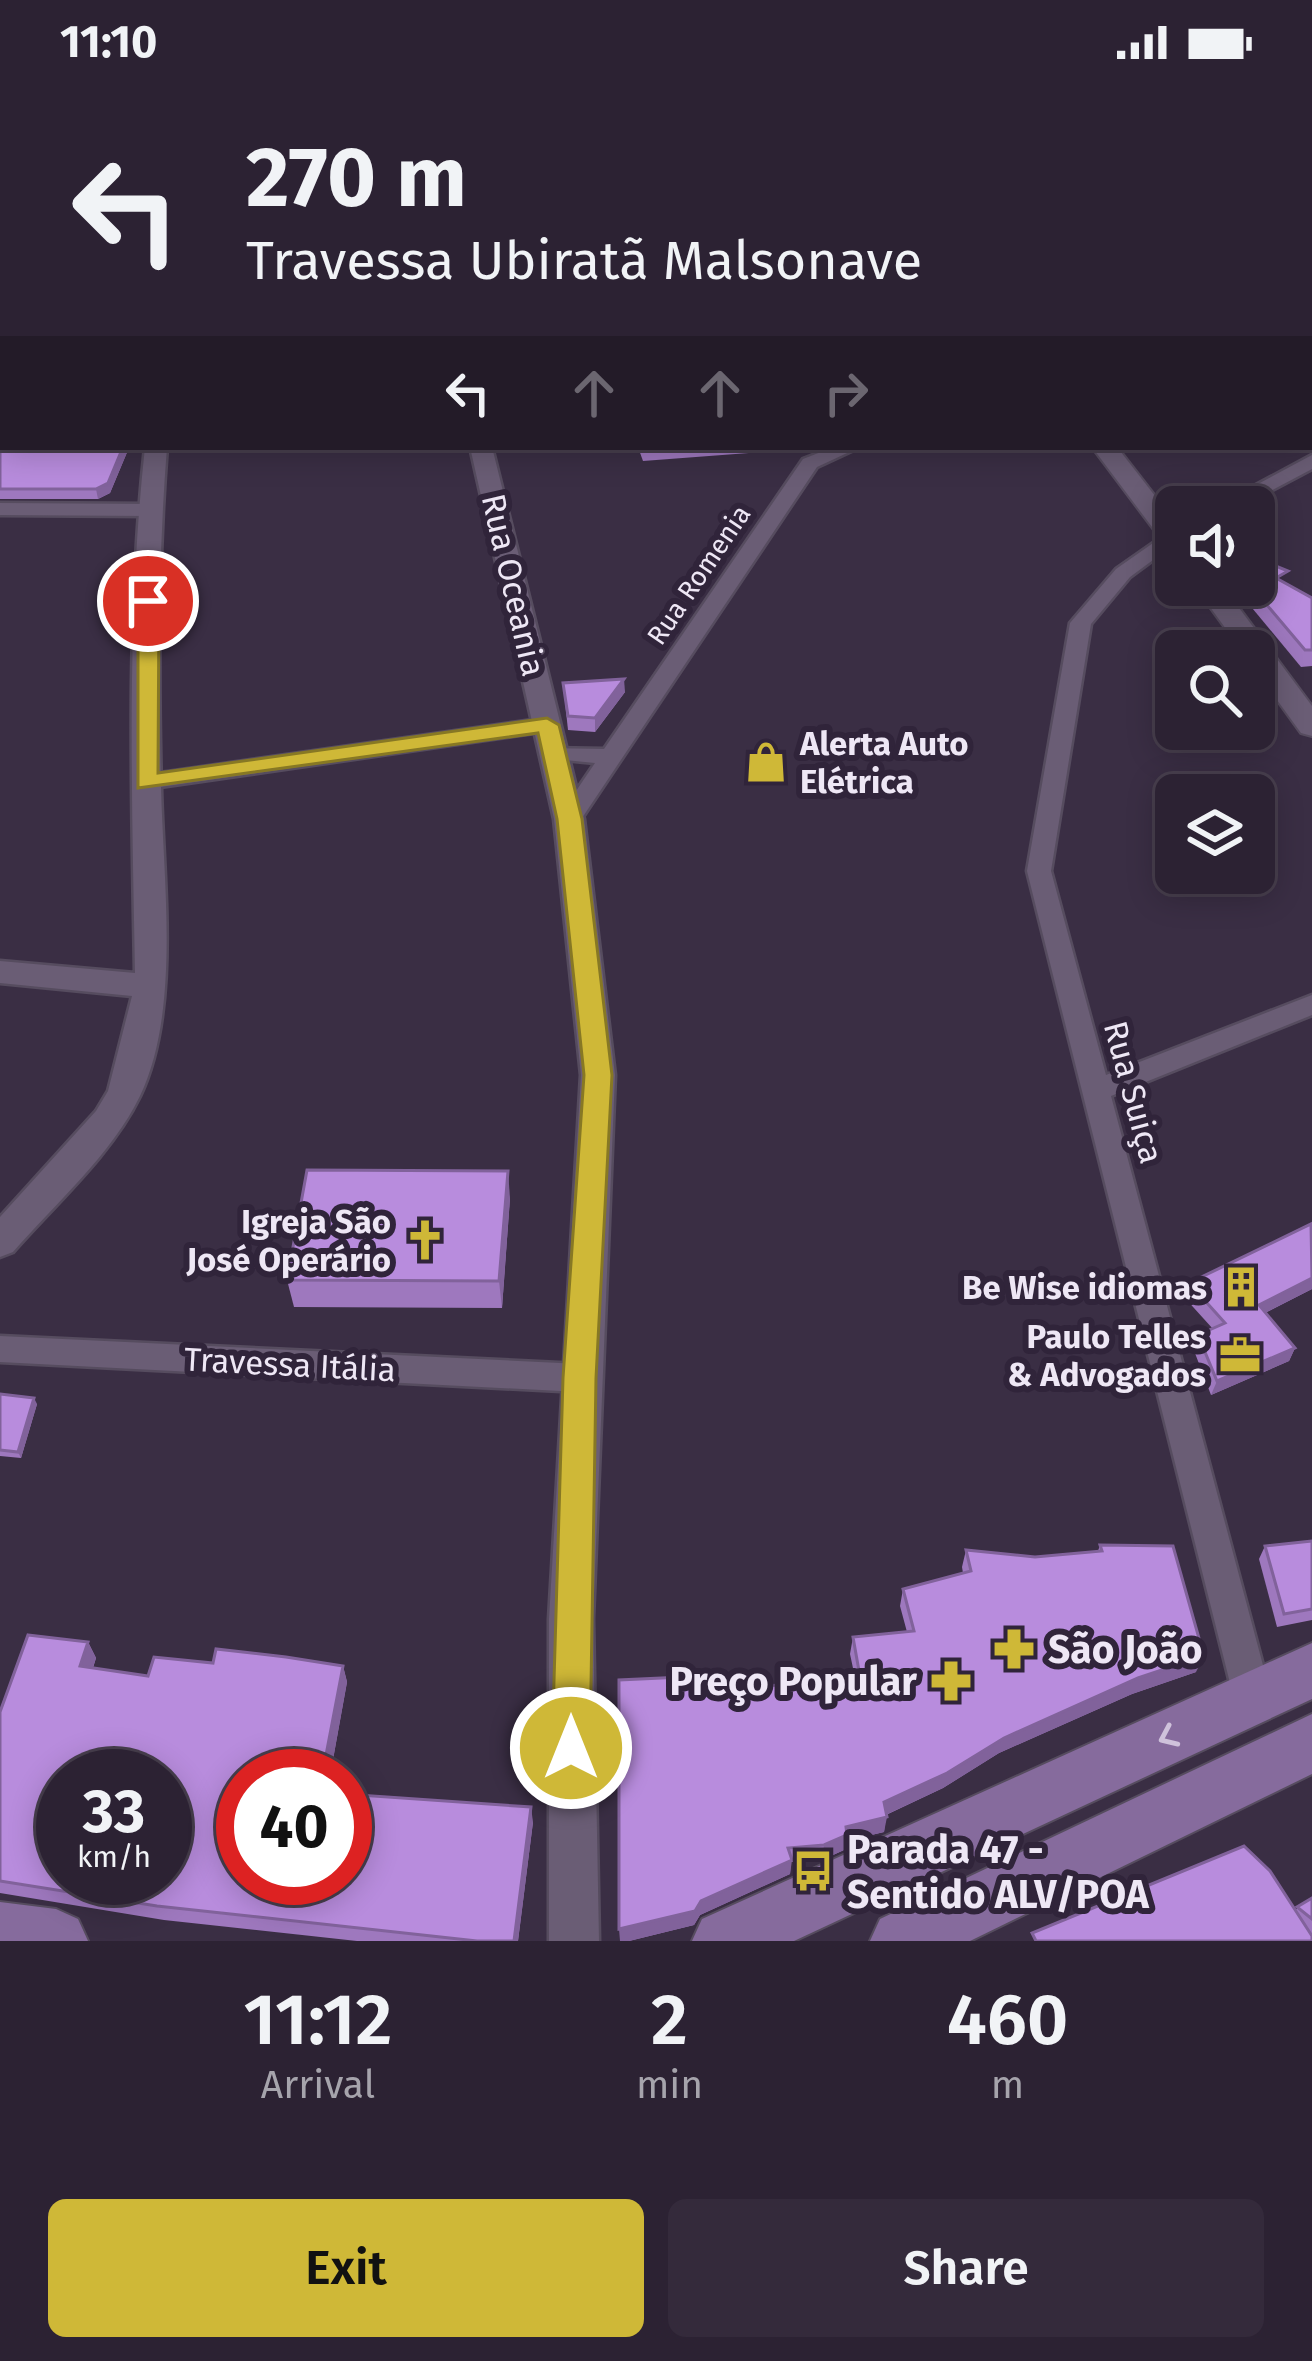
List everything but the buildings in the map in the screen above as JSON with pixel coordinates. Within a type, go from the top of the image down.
[{"type":"main road","points":[[1105,450],[1155,511]]},
{"type":"main road","points":[[1223,606],[1312,728]]},
{"type":"main road","points":[[724,1941],[1312,1670]]},
{"type":"main road","points":[[902,1941],[973,1926],[1312,1743]]},
{"type":"main road","points":[[0,1934],[56,1941]]},
{"type":"street","points":[[0,1242],[108,1120],[125,1092],[151,986],[146,782],[150,510],[156,450]]},
{"type":"street","name":"Rua Oceania","points":[[482,450],[569,819],[598,1075],[571,1619],[574,1941]]},
{"type":"street","name":"Rua Romenia","points":[[569,819],[806,455]]},
{"type":"street","points":[[1265,486],[1312,461]]},
{"type":"street","points":[[0,509],[150,510]]},
{"type":"street","name":"Rua Suiça","points":[[1155,550],[1123,573],[1081,623],[1039,871],[1253,1699]]},
{"type":"street","points":[[146,782],[550,739],[612,757]]},
{"type":"street","points":[[0,972],[151,986]]},
{"type":"street","points":[[1096,1090],[1312,1004]]},
{"type":"street","name":"Travessa Itália","points":[[0,1349],[580,1378]]},
{"type":"place","name":"Alerta Auto Elétrica","points":[[766,762]]},
{"type":"place","name":"Igreja São José Operário","points":[[425,1240]]},
{"type":"place","name":"Be Wise idiomas","points":[[1241,1287]]},
{"type":"place","name":"Paulo Telles & Advogados","points":[[1240,1355]]},
{"type":"place","name":"São João","points":[[1014,1649]]},
{"type":"place","name":"Preço Popular","points":[[951,1681]]},
{"type":"place","name":"Parada 47 - Sentido ALV/POA","points":[[813,1871]]},
{"type":"route","points":[[148,601],[146,782],[547,725],[569,819],[598,1075],[580,1378],[571,1748]]}]
